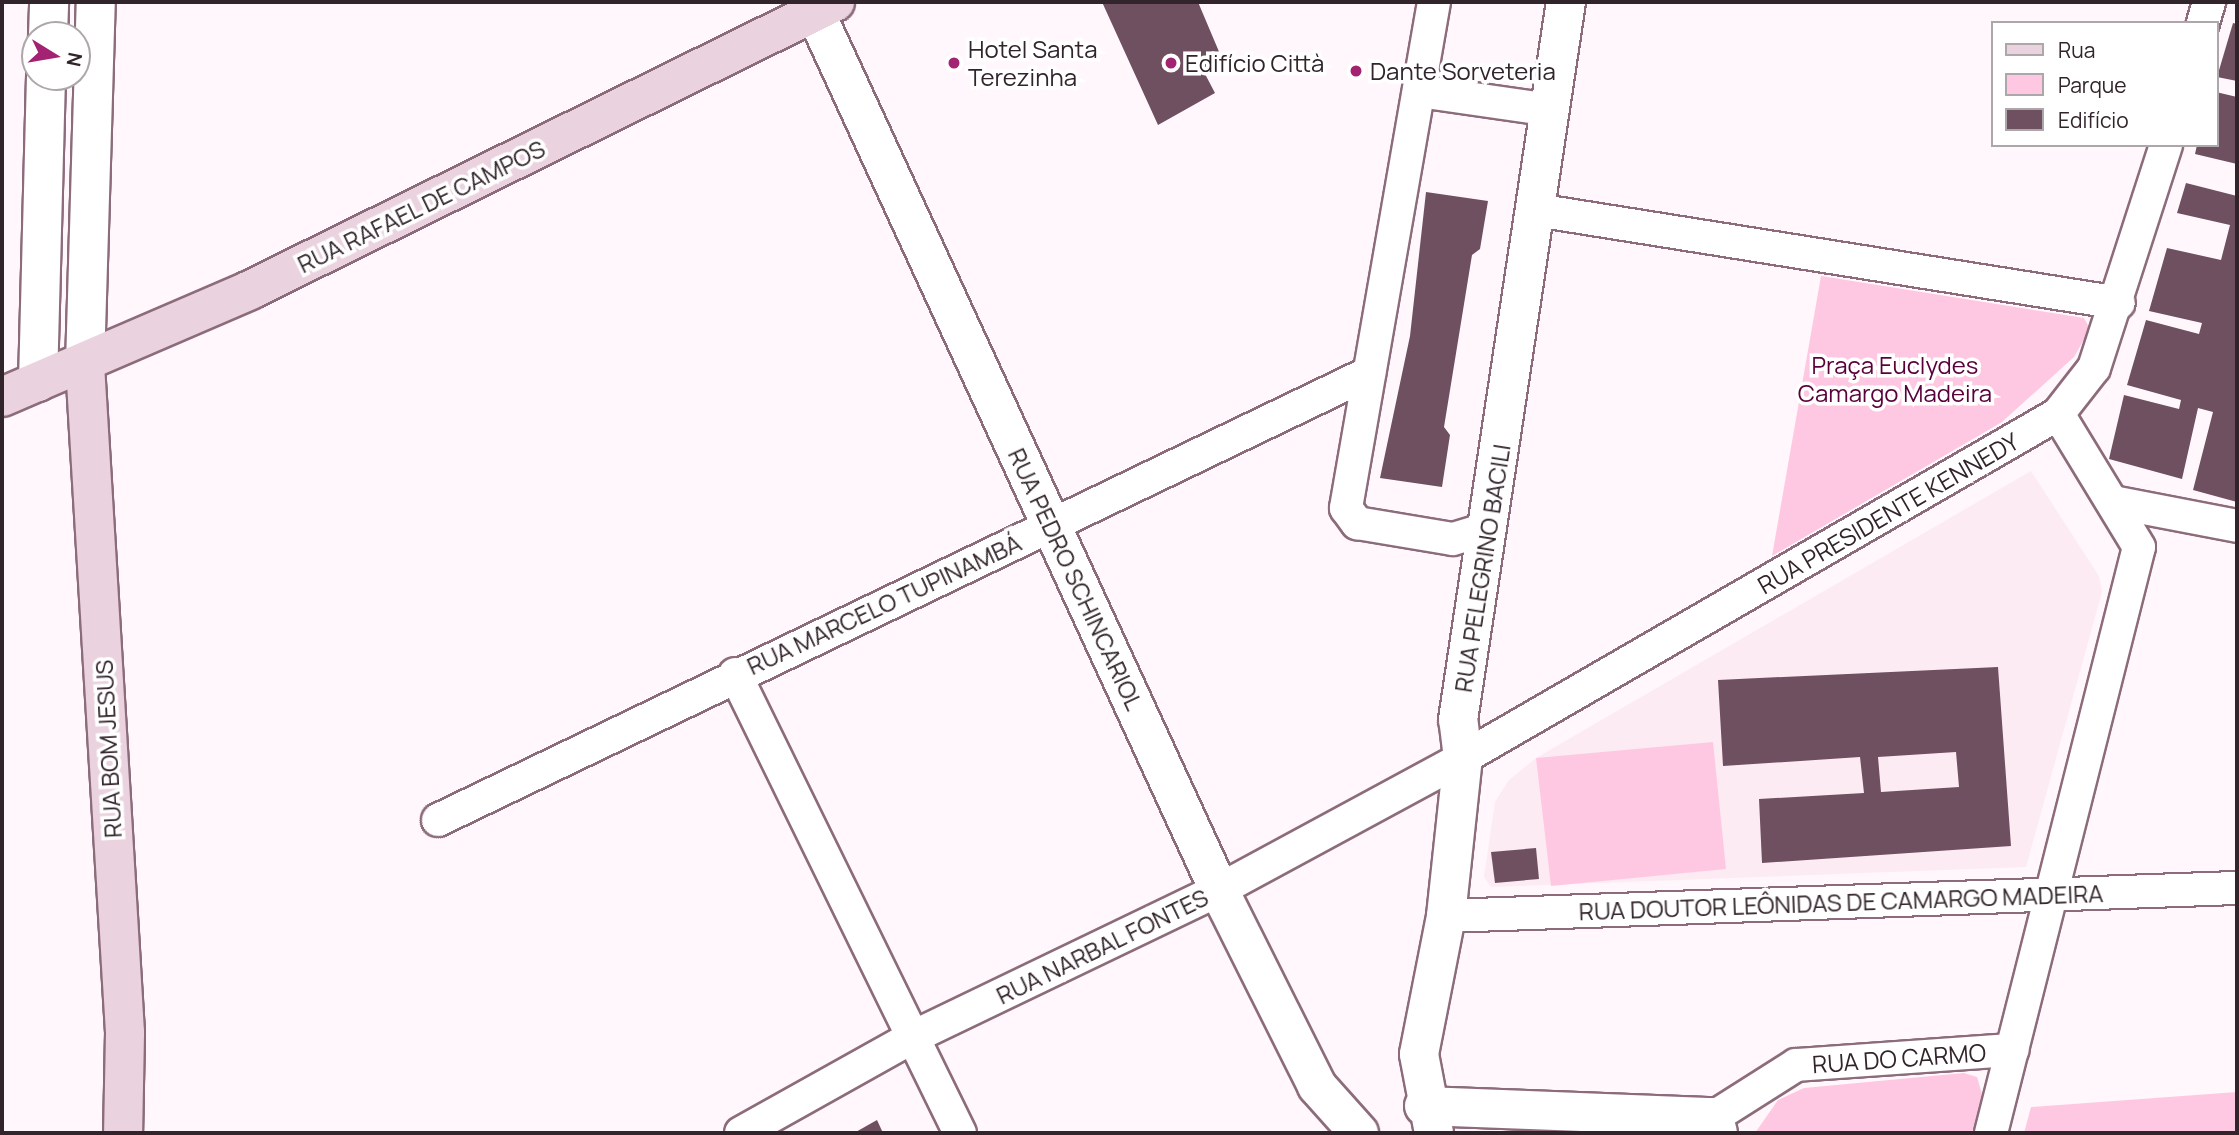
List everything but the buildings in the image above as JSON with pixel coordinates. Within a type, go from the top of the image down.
[{"type":"main road","name":"RUA RAFAEL DE CAMPOS","points":[[2,397],[85,365],[822,5]]},
{"type":"main road","name":"RUA BOM JESUS","points":[[85,365],[125,1032],[123,1133]]},
{"type":"street","points":[[48,21],[49,2]]},
{"type":"street","points":[[85,365],[96,2]]},
{"type":"street","points":[[1434,2],[1346,499],[1350,517],[1452,539],[1489,528]]},
{"type":"street","name":"RUA PELEGRINO BACILI","points":[[1429,1120],[1419,1054],[1446,916],[1463,758],[1458,720],[1566,2]]},
{"type":"street","points":[[2204,21],[2209,2]]},
{"type":"street","name":"RUA PEDRO SCHINCARIOL","points":[[822,5],[1051,525],[1219,890],[1317,1086],[1359,1133]]},
{"type":"street","points":[[38,382],[46,91]]},
{"type":"street","points":[[1419,91],[1551,110]]},
{"type":"street","name":"RUA PRESIDENTE KENNEDY","points":[[1463,758],[2058,414],[2094,368],[2119,303],[2165,147]]},
{"type":"street","points":[[1536,210],[2119,303]]},
{"type":"street","name":"RUA MARCELO TUPINAMBÁ","points":[[438,820],[735,674],[1369,373]]},
{"type":"street","points":[[1991,1133],[2134,579],[2139,547],[2118,503],[2058,414]]},
{"type":"street","points":[[2118,503],[2237,526]]},
{"type":"street","points":[[735,674],[911,1038],[960,1133]]},
{"type":"street","name":"RUA NARBAL FONTES","points":[[741,1133],[911,1038],[1219,890],[1463,758]]},
{"type":"street","name":"RUA DOUTOR LEÔNIDAS DE CAMARGO MADEIRA","points":[[1446,916],[2237,888]]},
{"type":"street","name":"RUA DO CARMO","points":[[1429,1120],[1716,1125],[1797,1065],[2012,1050]]},
{"type":"shaded area","points":[[2031,471],[2099,576],[2102,592],[2026,867],[1491,887],[1484,877],[1495,802],[1509,780],[1536,758]]},
{"type":"green space","name":"Praça Euclydes Camargo Madeira","points":[[1821,276],[2084,318],[2090,329],[2074,357],[2002,422],[1772,556]]},
{"type":"green space","points":[[1713,742],[1726,869],[1551,886],[1536,758]]},
{"type":"green space","points":[[1964,1073],[1977,1077],[1982,1094],[1972,1133],[1755,1133],[1778,1100],[1804,1088]]},
{"type":"green space","points":[[2237,1092],[2237,1133],[2024,1133],[2031,1107]]},
{"type":"place","name":"Hotel Santa Terezinha","points":[[954,63]]},
{"type":"place","name":"Edifício Città","points":[[1171,63]]},
{"type":"place","name":"Dante Sorveteria","points":[[1356,71]]}]
